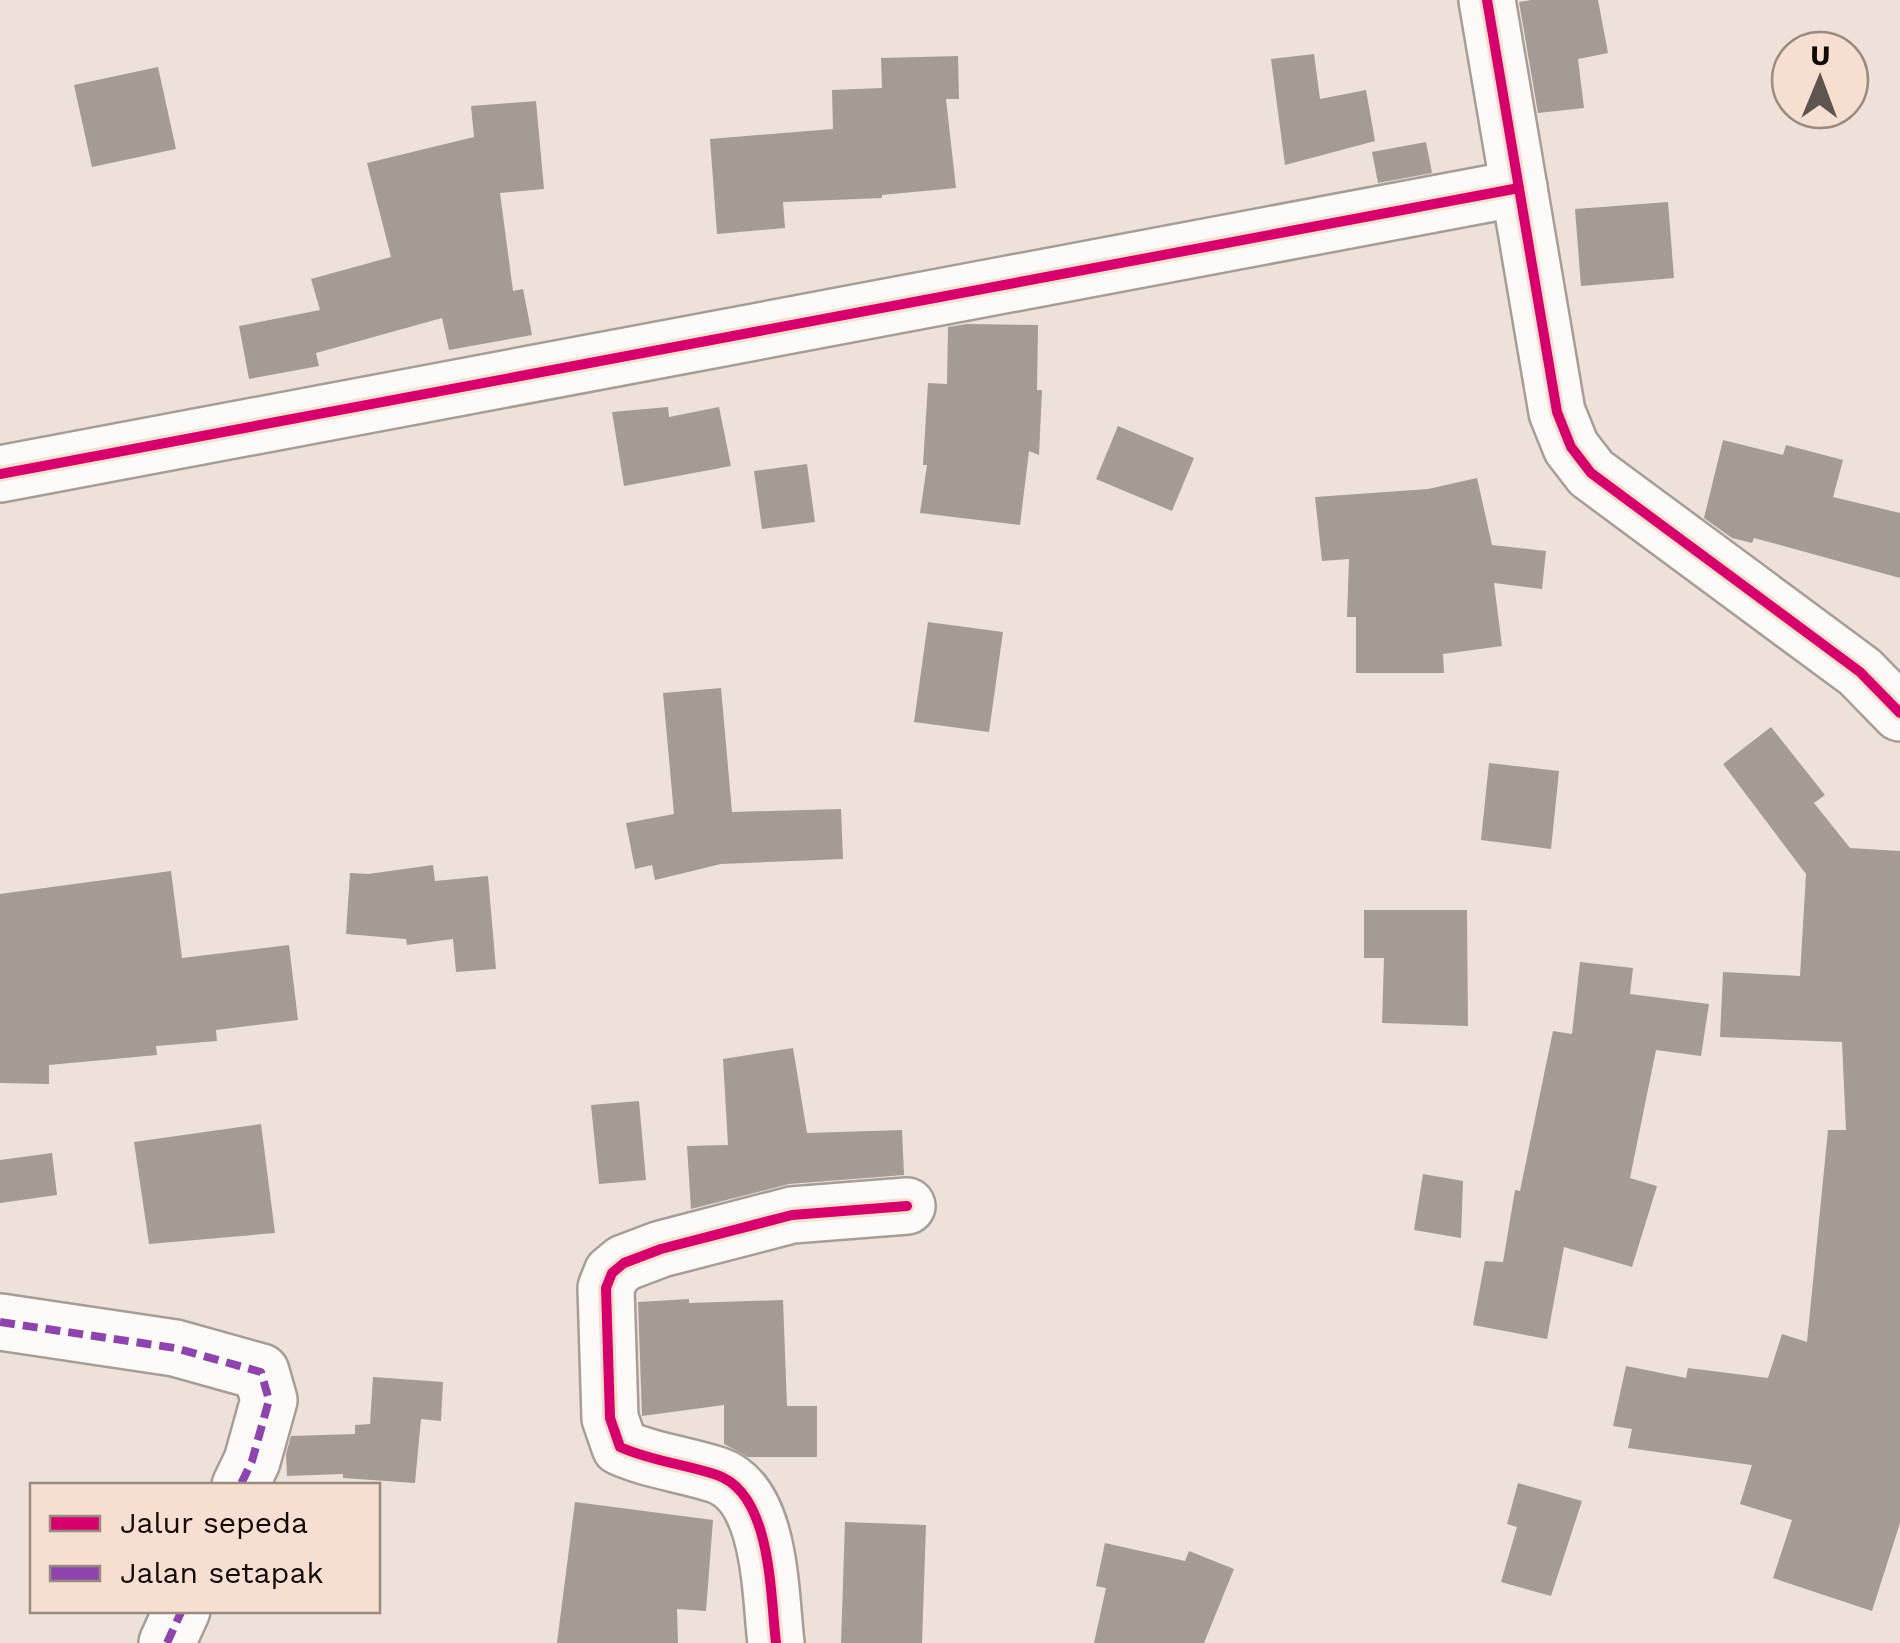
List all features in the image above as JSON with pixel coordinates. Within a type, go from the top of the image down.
[{"type":"street","points":[[1487,0],[1557,412],[1571,448],[1592,473],[1860,672],[1900,714]]},
{"type":"street","points":[[0,474],[1519,188]]},
{"type":"street","points":[[776,1643],[762,1532],[747,1497],[721,1476],[644,1458],[620,1446],[610,1418],[606,1288],[612,1273],[624,1264],[660,1248],[792,1215],[907,1206]]},
{"type":"street","points":[[0,1322],[175,1348],[260,1372],[269,1400],[252,1461],[241,1483]]},
{"type":"street","points":[[167,1643],[181,1613]]},
{"type":"building","points":[[1598,0],[1608,53],[1578,59],[1584,108],[1538,113],[1519,2]]},
{"type":"building","points":[[1314,54],[1320,99],[1366,90],[1375,141],[1285,165],[1271,59]]},
{"type":"building","points":[[958,56],[959,99],[946,99],[956,188],[882,198],[783,202],[785,228],[717,234],[710,139],[833,129],[832,90],[882,88],[881,58]]},
{"type":"building","points":[[158,67],[176,149],[92,167],[74,85]]},
{"type":"building","points":[[536,101],[544,189],[500,193],[513,291],[523,289],[532,335],[449,350],[442,318],[316,353],[319,366],[249,379],[239,326],[320,310],[311,279],[391,257],[367,163],[474,137],[471,106]]},
{"type":"building","points":[[1426,142],[1432,173],[1378,183],[1372,152]]},
{"type":"building","points":[[1668,202],[1674,278],[1581,286],[1575,209]]},
{"type":"building","points":[[1038,325],[1037,390],[1042,390],[1039,455],[1029,451],[1020,525],[920,513],[927,465],[923,465],[928,383],[947,384],[948,327]]},
{"type":"building","points":[[668,407],[669,417],[719,407],[731,466],[624,486],[612,412]]},
{"type":"building","points":[[1118,426],[1194,458],[1172,511],[1096,479]]},
{"type":"building","points":[[1723,440],[1783,455],[1786,445],[1843,460],[1833,497],[1900,513],[1900,578],[1754,538],[1752,543],[1732,538],[1704,518]]},
{"type":"building","points":[[807,464],[815,522],[762,529],[754,471]]},
{"type":"building","points":[[1477,478],[1492,545],[1546,551],[1542,589],[1494,583],[1502,646],[1443,654],[1444,673],[1356,673],[1356,617],[1347,617],[1349,559],[1322,561],[1315,497],[1428,489]]},
{"type":"building","points":[[928,622],[1003,632],[989,732],[914,722]]},
{"type":"building","points":[[721,688],[732,812],[841,809],[843,859],[721,864],[655,880],[652,865],[635,869],[626,823],[674,814],[663,693]]},
{"type":"building","points":[[1771,727],[1825,795],[1814,803],[1850,848],[1900,851],[1900,1523],[1872,1611],[1773,1578],[1792,1520],[1740,1504],[1752,1465],[1628,1448],[1632,1429],[1613,1426],[1626,1366],[1686,1378],[1688,1368],[1768,1378],[1782,1334],[1807,1342],[1828,1130],[1846,1130],[1842,1042],[1720,1037],[1723,972],[1800,976],[1806,874],[1723,764]]},
{"type":"building","points":[[1489,763],[1559,771],[1551,849],[1481,840]]},
{"type":"building","points":[[433,865],[435,881],[488,876],[496,969],[456,972],[453,939],[407,945],[406,939],[346,934],[350,873]]},
{"type":"building","points":[[171,871],[182,958],[289,945],[298,1020],[216,1030],[217,1041],[156,1046],[157,1055],[49,1065],[49,1084],[0,1083],[0,894]]},
{"type":"building","points":[[1364,910],[1467,910],[1468,1026],[1382,1023],[1384,958],[1364,958]]},
{"type":"building","points":[[1580,962],[1633,968],[1630,994],[1709,1004],[1701,1056],[1656,1050],[1630,1178],[1657,1186],[1632,1267],[1564,1247],[1547,1339],[1473,1325],[1485,1261],[1503,1262],[1515,1190],[1520,1191],[1553,1031],[1572,1034]]},
{"type":"building","points":[[793,1048],[807,1133],[902,1130],[904,1175],[789,1184],[691,1209],[687,1146],[728,1145],[723,1059]]},
{"type":"building","points":[[639,1101],[646,1180],[599,1184],[591,1105]]},
{"type":"building","points":[[261,1124],[275,1233],[149,1244],[134,1142]]},
{"type":"building","points":[[52,1153],[57,1195],[0,1203],[0,1160]]},
{"type":"building","points":[[1423,1174],[1463,1181],[1461,1238],[1414,1230]]},
{"type":"building","points":[[689,1299],[689,1303],[783,1300],[787,1406],[817,1406],[817,1457],[748,1457],[724,1444],[724,1405],[642,1416],[638,1302]]},
{"type":"building","points":[[373,1377],[443,1382],[441,1421],[421,1419],[415,1483],[343,1478],[343,1474],[287,1476],[286,1454],[291,1436],[355,1434],[355,1425],[370,1424]]},
{"type":"building","points":[[1518,1483],[1582,1501],[1551,1596],[1501,1582],[1517,1527],[1507,1524]]},
{"type":"building","points":[[575,1502],[713,1520],[706,1611],[677,1609],[678,1643],[557,1643]]},
{"type":"building","points":[[845,1522],[926,1525],[922,1643],[841,1643]]},
{"type":"building","points":[[1105,1543],[1185,1561],[1189,1551],[1234,1569],[1204,1643],[1094,1643],[1106,1588],[1096,1586]]},
{"type":"marked path","points":[[0,1322],[175,1348],[261,1372],[269,1400],[252,1461],[241,1483]]},
{"type":"marked path","points":[[167,1643],[181,1613]]},
{"type":"cycle path","points":[[1487,0],[1557,412],[1571,447],[1591,473],[1860,672],[1900,713]]},
{"type":"cycle path","points":[[0,474],[1519,188]]},
{"type":"cycle path","points":[[776,1643],[765,1548],[749,1502],[735,1486],[717,1475],[620,1447],[610,1418],[606,1288],[612,1273],[624,1263],[661,1249],[792,1215],[907,1206]]}]
